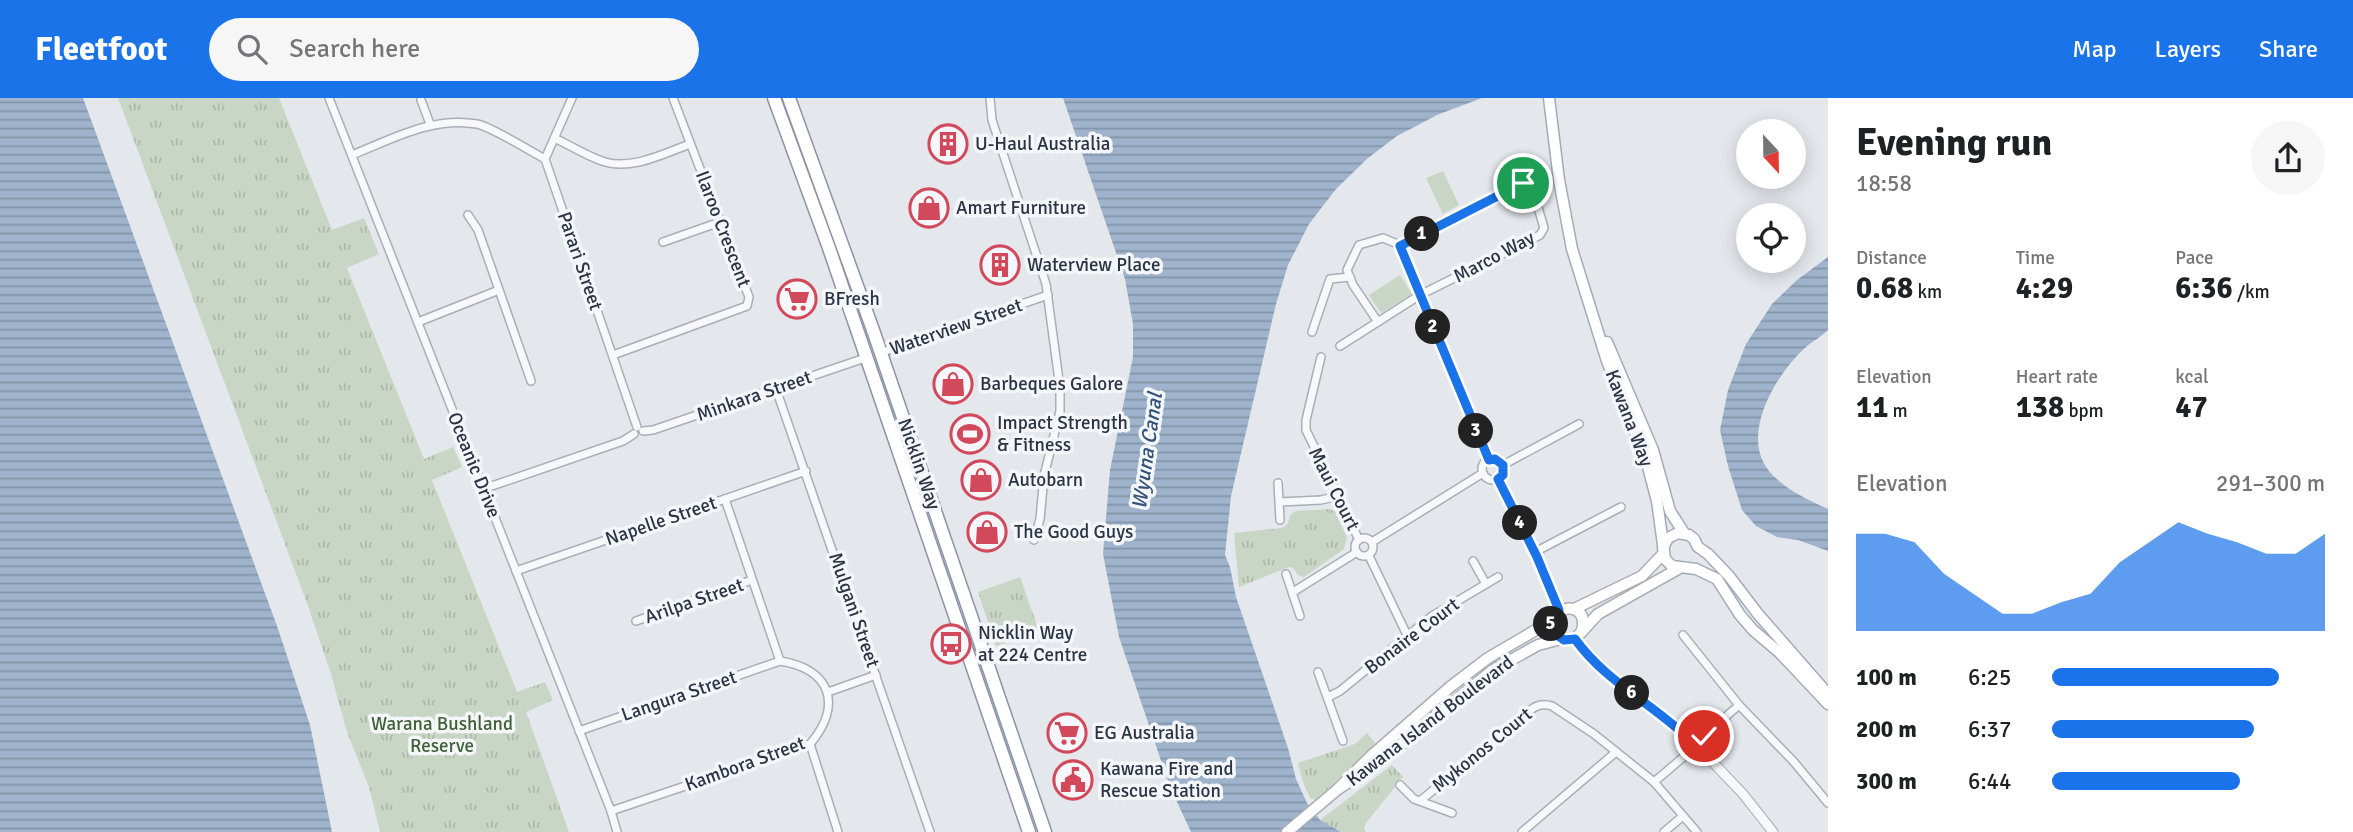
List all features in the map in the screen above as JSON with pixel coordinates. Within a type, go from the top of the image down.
[{"type":"highway","name":"Nicklin Way","points":[[774,98],[1029,832]]},
{"type":"highway","name":"Nicklin Way","points":[[789,98],[881,353],[1045,832]]},
{"type":"main road","name":"Kawana Way","points":[[1549,98],[1559,180],[1572,248],[1606,362],[1647,463],[1657,501],[1663,551]]},
{"type":"main road","name":"Kawana Way","points":[[1585,291],[1653,450],[1670,511],[1684,534]]},
{"type":"main road","points":[[1698,547],[1696,559],[1598,614],[1578,635],[1561,639],[1553,632],[1551,621],[1559,610],[1574,609],[1642,576],[1673,535],[1684,534],[1694,539],[1698,547],[1729,576],[1758,614],[1828,694]]},
{"type":"main road","points":[[1663,551],[1668,563],[1696,569],[1717,579],[1747,622],[1828,704]]},
{"type":"main road","points":[[1574,609],[1583,620],[1578,635]]},
{"type":"main road","name":"Kawana Island Boulevard","points":[[1287,832],[1450,687],[1488,658],[1551,621]]},
{"type":"main road","name":"Kawana Island Boulevard","points":[[1338,789],[1377,764],[1493,670],[1531,648],[1561,639]]},
{"type":"street","name":"Oceanic Drive","points":[[329,98],[617,832]]},
{"type":"street","points":[[352,155],[430,124],[479,124],[545,159],[572,98]]},
{"type":"street","name":"Ilaroo Crescent","points":[[613,355],[747,306],[749,297],[673,98]]},
{"type":"street","points":[[990,98],[992,120],[1048,295],[1060,388],[1059,411],[1044,476],[1040,519],[1034,540]]},
{"type":"street","points":[[421,100],[430,124]]},
{"type":"street","points":[[556,139],[605,162],[619,164],[634,163],[690,144]]},
{"type":"street","name":"Parari Street","points":[[545,159],[638,430]]},
{"type":"street","name":"Marco Way","points":[[1400,246],[1523,183],[1532,187],[1544,228],[1540,235],[1420,295]]},
{"type":"street","points":[[468,215],[478,230],[531,381]]},
{"type":"street","points":[[663,242],[720,222]]},
{"type":"street","points":[[1378,322],[1353,285],[1348,270],[1359,244],[1383,238],[1400,246],[1489,460]]},
{"type":"street","points":[[1312,332],[1330,279],[1350,276]]},
{"type":"street","points":[[418,322],[499,290]]},
{"type":"street","name":"Waterview Street","points":[[865,358],[1048,295]]},
{"type":"street","points":[[1340,346],[1420,295]]},
{"type":"street","name":"Maui Court","points":[[1321,357],[1306,430],[1359,540]]},
{"type":"street","name":"Minkara Street","points":[[484,489],[623,441],[638,430],[653,430],[865,358]]},
{"type":"street","name":"Mulgani Street","points":[[776,389],[930,832]]},
{"type":"street","points":[[1503,465],[1579,424]]},
{"type":"street","points":[[1483,473],[1484,464],[1489,460],[1495,459],[1503,465]]},
{"type":"street","points":[[1483,473],[1491,480],[1498,479],[1503,475],[1503,465]]},
{"type":"street","name":"Napelle Street","points":[[516,571],[806,471]]},
{"type":"street","points":[[1371,542],[1483,473]]},
{"type":"street","points":[[1498,479],[1535,552],[1559,610]]},
{"type":"street","points":[[1278,483],[1280,520]]},
{"type":"street","points":[[1280,502],[1321,500],[1338,496]]},
{"type":"street","points":[[725,499],[780,661],[798,664],[813,673],[828,692],[876,675]]},
{"type":"street","points":[[1535,552],[1621,508]]},
{"type":"street","points":[[1364,538],[1371,542],[1373,549],[1369,556],[1363,557],[1357,552],[1356,544],[1359,540],[1364,538]]},
{"type":"street","points":[[1293,592],[1357,552]]},
{"type":"street","points":[[1369,556],[1407,635]]},
{"type":"street","points":[[1473,561],[1486,583]]},
{"type":"street","points":[[1286,574],[1300,615]]},
{"type":"street","name":"Bonaire Court","points":[[1328,697],[1340,691],[1432,616],[1498,578]]},
{"type":"street","name":"Arilpa Street","points":[[636,621],[752,580]]},
{"type":"street","points":[[1578,635],[1599,668],[1656,710],[1687,737]]},
{"type":"street","points":[[1683,635],[1739,705],[1794,762],[1828,803]]},
{"type":"street","name":"Langura Street","points":[[579,731],[780,661]]},
{"type":"street","points":[[1318,672],[1343,741]]},
{"type":"street","name":"Kambora Street","points":[[611,811],[810,744],[821,730],[830,706],[828,692]]},
{"type":"street","name":"Mykonos Court","points":[[1420,801],[1537,705],[1552,706],[1616,752]]},
{"type":"street","points":[[1704,736],[1739,705]]},
{"type":"street","points":[[1698,733],[1704,736],[1708,745],[1705,754],[1697,758],[1686,754],[1684,743],[1687,737],[1698,733]]},
{"type":"street","points":[[810,744],[838,832]]},
{"type":"street","points":[[1522,832],[1616,752],[1654,782],[1697,832]]},
{"type":"street","points":[[1654,782],[1686,754]]},
{"type":"street","points":[[1705,754],[1743,794],[1773,832]]},
{"type":"street","points":[[1400,785],[1409,795],[1420,801],[1452,813]]},
{"type":"street","points":[[1664,832],[1683,816]]},
{"type":"green space","name":"Warana Bushland Reserve","points":[[118,98],[279,98],[332,230],[364,218],[379,254],[347,268],[424,459],[453,447],[462,467],[432,480],[517,692],[545,682],[553,700],[526,712],[569,832],[380,832],[369,787],[347,732],[307,603]]},
{"type":"green space","points":[[1443,171],[1459,205],[1443,214],[1426,178]]},
{"type":"green space","points":[[1400,275],[1412,294],[1381,313],[1369,295]]},
{"type":"green space","points":[[1330,509],[1335,512],[1347,537],[1344,549],[1304,577],[1289,567],[1239,587],[1234,533],[1282,528],[1296,511]]},
{"type":"green space","points":[[1020,577],[1039,631],[996,646],[978,592]]},
{"type":"green space","points":[[1367,733],[1376,744],[1316,800],[1310,798],[1298,763],[1355,744]]},
{"type":"green space","points":[[1392,765],[1403,777],[1366,823],[1366,832],[1341,832],[1320,820]]},
{"type":"water","points":[[0,98],[83,98],[277,626],[310,725],[332,832],[0,832]]},
{"type":"water","name":"Wyuna Canal","points":[[1063,98],[1482,98],[1437,115],[1397,136],[1368,158],[1336,189],[1309,224],[1288,265],[1276,304],[1231,496],[1225,555],[1236,597],[1288,748],[1296,779],[1307,803],[1320,820],[1341,832],[1191,832],[1170,787],[1119,637],[1103,554],[1110,470],[1133,357],[1133,324],[1125,279]]},
{"type":"water","points":[[1828,257],[1828,330],[1806,347],[1784,372],[1765,405],[1758,440],[1761,456],[1775,477],[1796,493],[1828,509],[1828,551],[1798,540],[1777,537],[1756,526],[1742,510],[1720,430],[1728,390],[1746,344],[1772,304],[1797,280]]},
{"type":"place","name":"U-Haul Australia","points":[[948,144]]},
{"type":"place","name":"Amart Furniture","points":[[929,208]]},
{"type":"place","name":"Waterview Place","points":[[1000,265]]},
{"type":"place","name":"BFresh","points":[[797,299]]},
{"type":"place","name":"Barbeques Galore","points":[[953,384]]},
{"type":"place","name":"Impact Strength & Fitness","points":[[970,434]]},
{"type":"place","name":"Autobarn","points":[[981,480]]},
{"type":"place","name":"The Good Guys","points":[[987,532]]},
{"type":"place","name":"Nicklin Way at 224 Centre","points":[[951,644]]},
{"type":"place","name":"EG Australia","points":[[1067,733]]},
{"type":"place","name":"Kawana Fire and Rescue Station","points":[[1073,780]]},
{"type":"route","points":[[1523,183],[1400,246],[1489,460],[1495,459],[1503,465],[1503,475],[1498,479],[1537,557],[1559,610],[1551,621],[1553,632],[1564,640],[1575,639],[1599,668],[1656,710],[1687,737],[1698,733],[1704,736]]}]
